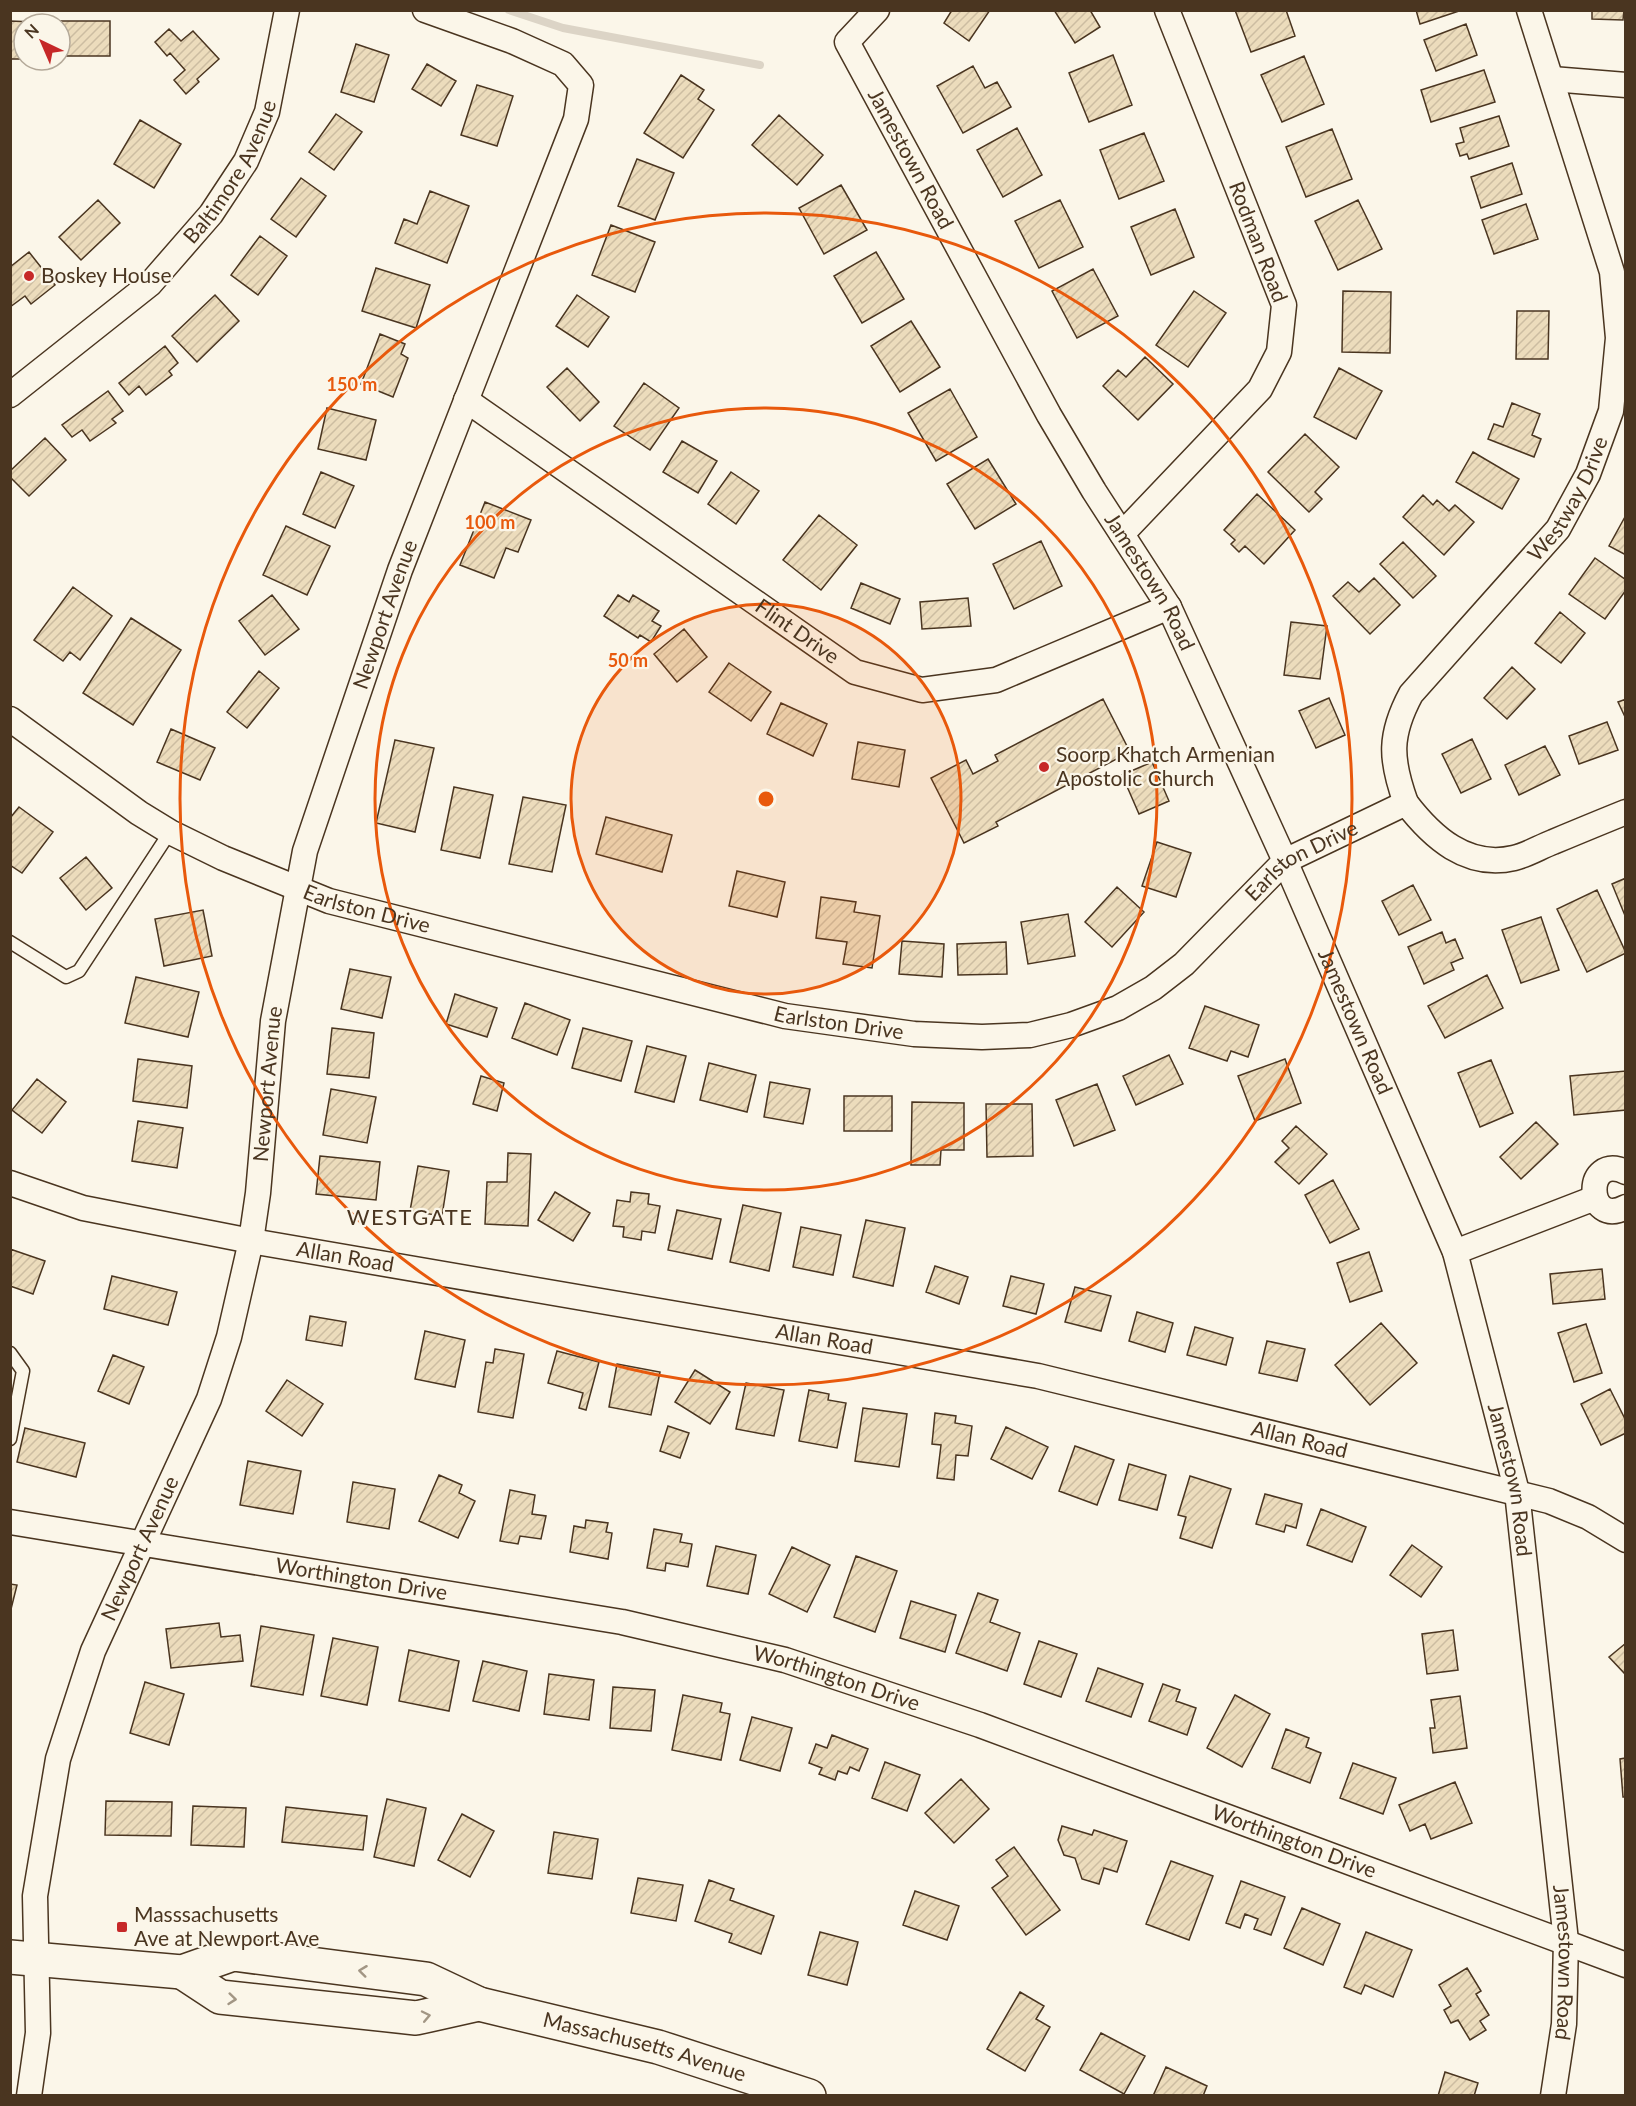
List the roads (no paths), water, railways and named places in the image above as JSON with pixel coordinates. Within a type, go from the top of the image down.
[{"type":"main road","name":"Massachusetts Avenue","points":[[23,1958],[182,1972],[233,1954],[426,1979],[479,2004],[658,2046],[809,2096]]},
{"type":"main road","name":"Massachusetts Avenue","points":[[182,1972],[220,1997],[416,2018],[479,2004]]},
{"type":"street","name":"Baltimore Avenue","points":[[10,395],[150,284],[211,214],[246,161],[267,112],[287,10]]},
{"type":"street","name":"Newport Avenue","points":[[29,2096],[38,2033],[23,1958],[58,1759],[93,1651],[209,1399],[229,1337],[251,1241],[258,1193],[273,1021],[305,851],[400,570],[576,119],[581,86],[563,64],[512,41],[425,10]]},
{"type":"street","name":"Jamestown Road","points":[[877,10],[847,42],[1049,415],[1169,607],[1286,861],[1455,1252],[1518,1492],[1566,1941],[1564,2024],[1553,2096]]},
{"type":"street","name":"Rodman Road","points":[[1122,534],[1260,388],[1279,352],[1284,305],[1167,10]]},
{"type":"street","name":"Westway Drive","points":[[1406,803],[1396,776],[1392,745],[1398,717],[1411,694],[1558,529],[1588,474],[1611,411],[1618,338],[1612,272],[1529,10]]},
{"type":"street","points":[[1552,80],[1626,85]]},
{"type":"street","name":"Flint Drive","points":[[466,400],[855,672],[922,690],[996,680],[1169,607]]},
{"type":"street","name":"Earlston Drive","points":[[10,719],[139,813],[170,832],[223,858],[329,902],[785,1016],[914,1034],[981,1037],[1030,1035],[1071,1026],[1127,1003],[1153,988],[1184,964],[1286,861],[1406,803]]},
{"type":"street","points":[[1406,803],[1422,824],[1446,845],[1468,856],[1490,861],[1515,858],[1626,812]]},
{"type":"street","points":[[1626,1172],[1617,1169],[1602,1172],[1594,1184],[1595,1198],[1610,1210],[1626,1207]]},
{"type":"street","name":"Allan Road","points":[[10,1183],[83,1208],[251,1241],[1038,1376],[1518,1492],[1549,1501],[1588,1517],[1626,1540]]},
{"type":"street","points":[[1455,1252],[1595,1198]]},
{"type":"street","name":"Worthington Drive","points":[[10,1522],[622,1622],[785,1660],[980,1725],[1626,1965]]},
{"type":"lane","points":[[10,942],[66,977],[79,971],[170,832]]},
{"type":"lane","points":[[10,1353],[23,1371],[10,1439]]},
{"type":"waterway","points":[[509,10],[563,28],[760,65]]},
{"type":"place","name":"Boskey House","points":[[29,276]]},
{"type":"place","name":"Soorp Khatch Armenian Apostolic Church","points":[[1044,767]]},
{"type":"place","name":"Masssachusetts Ave at Newport Ave","points":[[122,1927]]},
{"type":"district","name":"WESTGATE","points":[[410,1217]]}]
